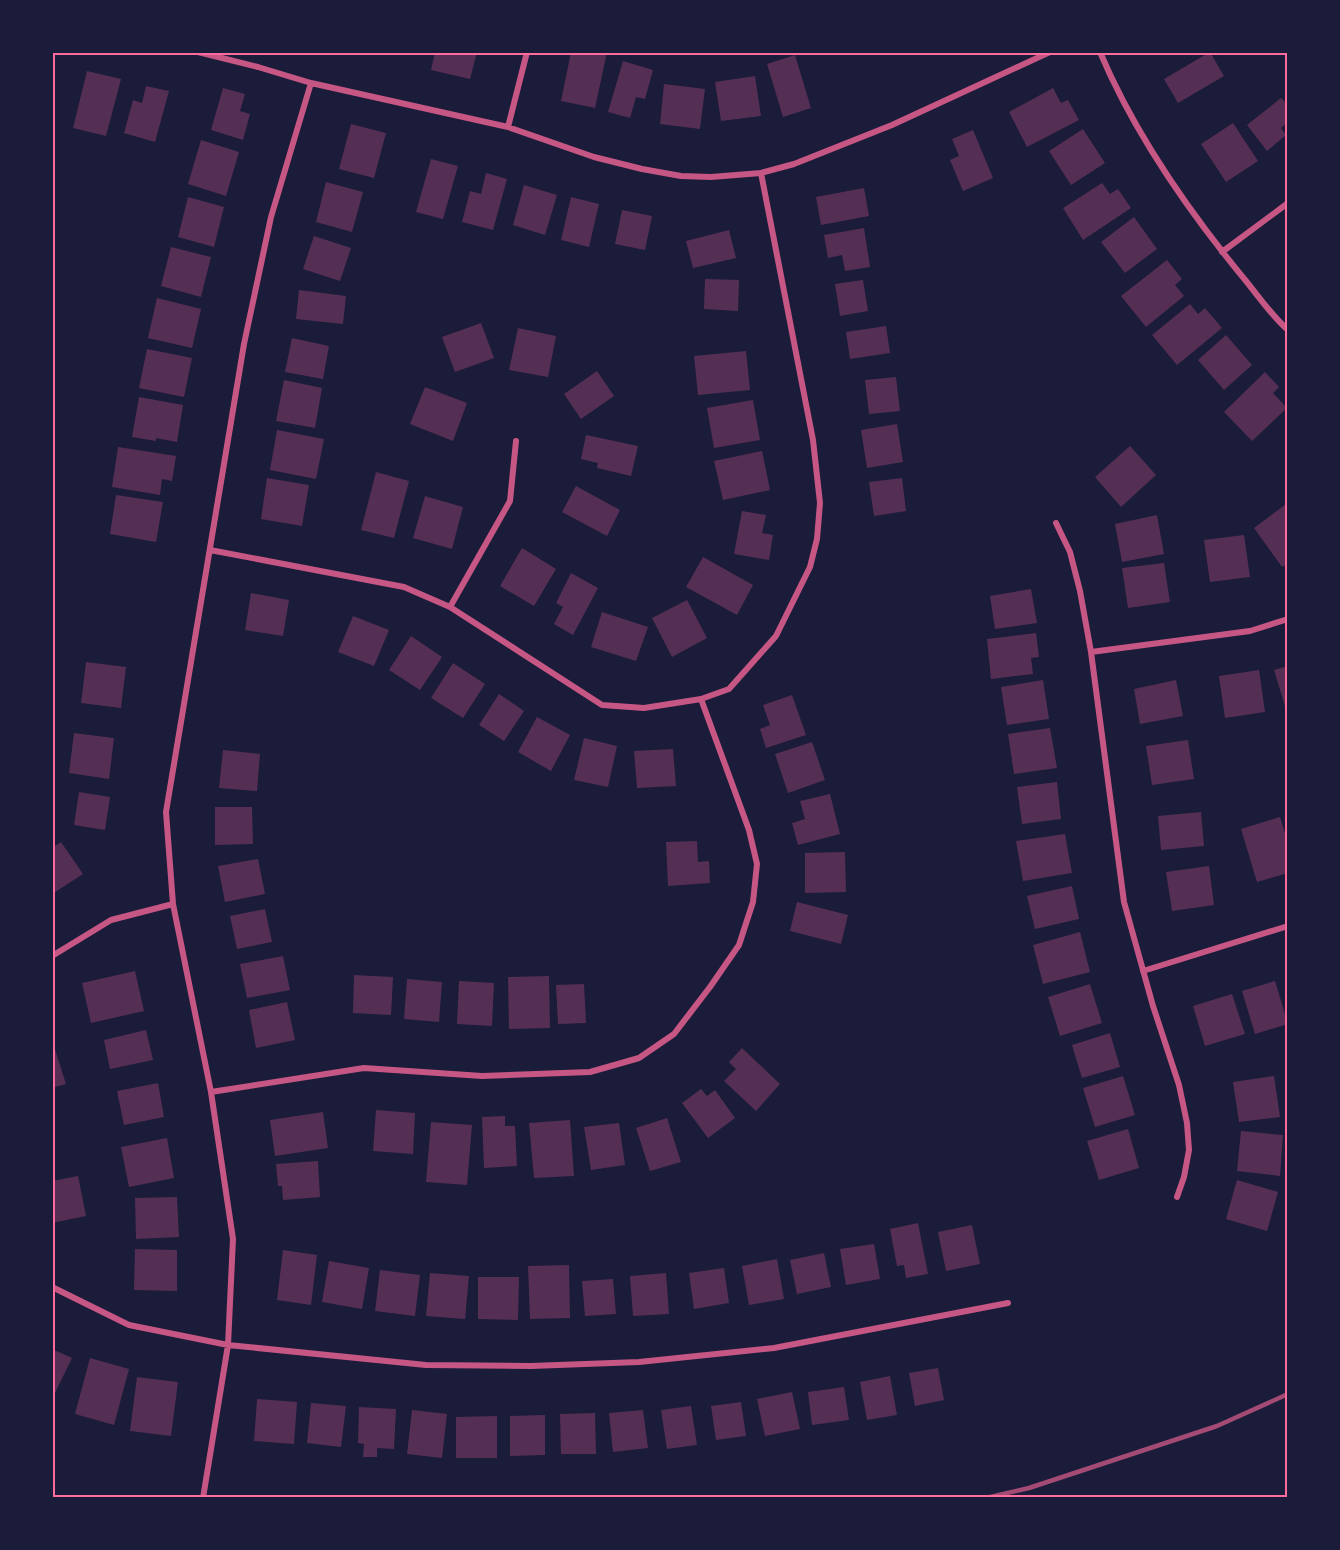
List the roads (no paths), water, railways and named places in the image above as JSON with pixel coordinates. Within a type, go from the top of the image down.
[{"type":"street","points":[[198,52],[311,83],[508,127],[594,157],[642,169],[681,176],[711,177],[761,173],[794,164],[892,125],[1050,52]]},
{"type":"street","points":[[508,127],[527,52]]},
{"type":"street","points":[[1100,52],[1111,77],[1157,161],[1222,252],[1287,330]]},
{"type":"street","points":[[203,1497],[228,1345],[233,1239],[211,1092],[174,904],[166,812],[243,344],[272,217],[311,83]]},
{"type":"street","points":[[210,550],[404,587],[450,607],[602,705],[644,708],[701,699],[729,689],[777,636],[810,567],[817,539],[820,503],[813,440],[761,173]]},
{"type":"street","points":[[1222,252],[1287,203]]},
{"type":"street","points":[[450,607],[510,501],[516,441]]},
{"type":"street","points":[[1056,523],[1070,552],[1091,652],[1124,902],[1179,1085],[1187,1123],[1189,1150],[1184,1177],[1177,1197]]},
{"type":"street","points":[[1091,652],[1251,631],[1287,619]]},
{"type":"street","points":[[211,1092],[364,1068],[482,1076],[590,1072],[639,1058],[674,1034],[739,945],[753,902],[757,864],[749,830],[701,699]]},
{"type":"street","points":[[52,956],[111,920],[174,904]]},
{"type":"street","points":[[1143,971],[1287,926]]},
{"type":"street","points":[[52,1287],[129,1325],[228,1345],[426,1365],[531,1366],[639,1362],[774,1348],[1008,1303]]},
{"type":"railway","points":[[986,1498],[1029,1488],[1217,1426],[1288,1394]]}]
